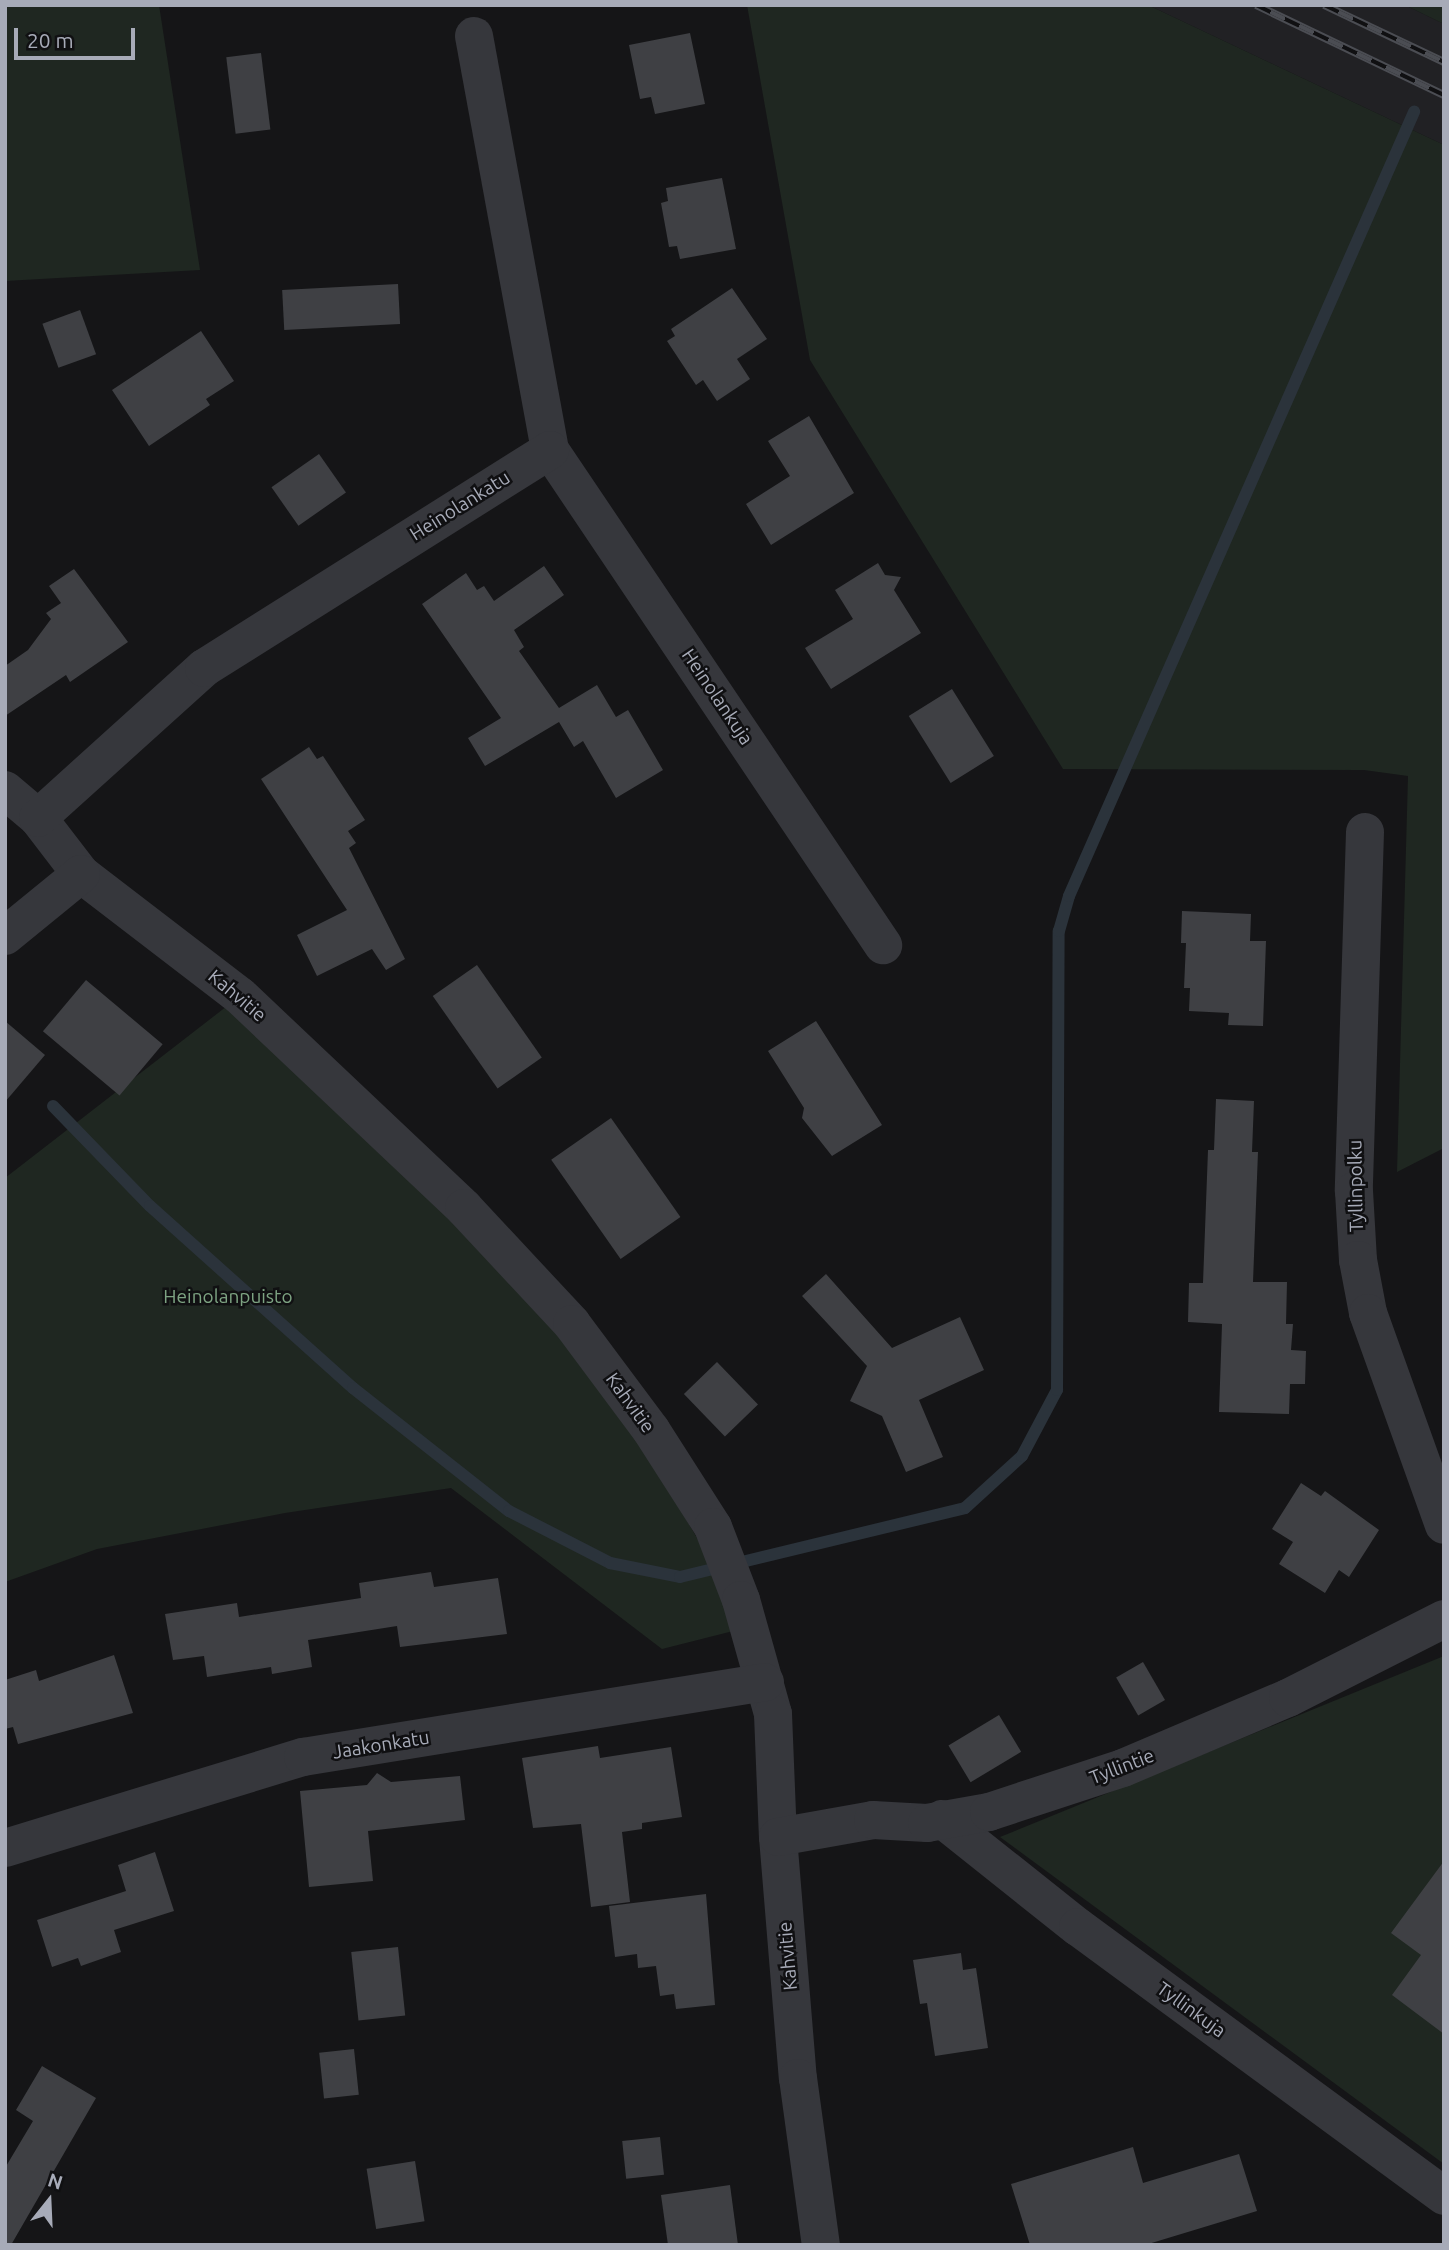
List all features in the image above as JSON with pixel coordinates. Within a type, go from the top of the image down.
[{"type":"street","points":[[474,36],[550,450]]},
{"type":"street","name":"Heinolankatu","points":[[38,818],[204,668],[550,450]]},
{"type":"street","name":"Heinolankuja","points":[[550,450],[883,945]]},
{"type":"street","name":"Kahvitie","points":[[5,790],[38,818],[82,874],[240,996],[464,1208],[572,1324],[651,1430],[713,1527],[741,1600],[773,1714],[778,1837],[798,2078],[821,2245]]},
{"type":"street","name":"Tyllinpolku","points":[[1365,832],[1354,1191],[1358,1260],[1367,1313],[1444,1525]]},
{"type":"street","points":[[5,936],[82,874]]},
{"type":"street","name":"Tyllintie","points":[[778,1837],[873,1820],[927,1823],[989,1812],[1123,1768],[1288,1698],[1444,1619]]},
{"type":"street","name":"Jaakonkatu","points":[[5,1847],[303,1757],[765,1682]]},
{"type":"street","name":"Tyllinkuja","points":[[942,1819],[1078,1927],[1444,2196]]},
{"type":"shaded area","points":[[1148,5],[1405,5],[1444,24],[1444,145]]},
{"type":"green space","points":[[5,5],[159,5],[200,270],[5,281]]},
{"type":"green space","points":[[747,5],[1148,5],[1444,145],[1444,1148],[1397,1172],[1408,776],[1364,770],[1063,769],[810,360]]},
{"type":"green space","points":[[1405,5],[1444,5],[1444,24]]},
{"type":"green space","name":"Heinolanpuisto","points":[[240,996],[572,1324],[749,1627],[662,1649],[451,1488],[285,1513],[97,1549],[5,1582],[5,1178]]},
{"type":"green space","points":[[1444,1656],[1444,2164],[1000,1837]]},
{"type":"building","points":[[690,33],[705,104],[655,114],[651,97],[640,99],[629,45]]},
{"type":"building","points":[[261,53],[270,129],[236,134],[226,57]]},
{"type":"building","points":[[722,178],[736,249],[680,259],[677,246],[669,247],[661,203],[668,201],[666,188]]},
{"type":"building","points":[[398,284],[400,324],[284,330],[282,290]]},
{"type":"building","points":[[732,288],[767,339],[737,359],[750,379],[717,401],[703,380],[696,385],[667,341],[675,336],[671,329]]},
{"type":"building","points":[[80,310],[96,354],[58,368],[42,324]]},
{"type":"building","points":[[201,331],[234,381],[206,399],[210,405],[149,446],[112,390]]},
{"type":"building","points":[[809,416],[854,493],[771,545],[746,504],[790,476],[768,441]]},
{"type":"building","points":[[319,454],[346,493],[298,526],[271,487]]},
{"type":"building","points":[[878,563],[885,575],[901,577],[894,590],[921,633],[831,689],[805,648],[853,619],[835,590]]},
{"type":"building","points":[[544,566],[564,595],[514,630],[524,647],[519,651],[559,708],[597,685],[616,717],[628,710],[663,770],[616,798],[583,741],[574,747],[559,722],[485,766],[468,738],[501,718],[422,604],[466,573],[477,590],[484,586],[494,601]]},
{"type":"building","points":[[74,569],[128,642],[70,682],[66,675],[5,716],[5,666],[28,650],[51,619],[46,613],[61,603],[49,586]]},
{"type":"building","points":[[952,689],[994,756],[951,783],[909,716]]},
{"type":"building","points":[[309,747],[317,759],[323,756],[365,820],[348,831],[356,843],[349,848],[405,959],[386,970],[372,949],[317,976],[297,935],[347,910],[261,779]]},
{"type":"building","points":[[1182,911],[1251,914],[1250,941],[1266,941],[1263,1026],[1228,1025],[1229,1013],[1189,1011],[1190,988],[1184,988],[1186,943],[1181,943]]},
{"type":"building","points":[[477,965],[542,1058],[498,1089],[433,996]]},
{"type":"building","points":[[86,980],[163,1044],[120,1096],[43,1031]]},
{"type":"building","points":[[5,1021],[45,1055],[5,1102]]},
{"type":"building","points":[[816,1021],[882,1125],[832,1156],[802,1118],[804,1108],[768,1051]]},
{"type":"building","points":[[1216,1099],[1254,1101],[1252,1152],[1258,1152],[1253,1282],[1287,1282],[1286,1324],[1293,1324],[1291,1350],[1306,1351],[1305,1384],[1290,1384],[1289,1414],[1219,1412],[1222,1324],[1188,1322],[1189,1283],[1203,1283],[1208,1150],[1214,1150]]},
{"type":"building","points":[[611,1118],[680,1217],[621,1259],[551,1160]]},
{"type":"building","points":[[826,1274],[892,1348],[960,1317],[984,1370],[919,1400],[943,1457],[906,1472],[882,1416],[850,1401],[867,1366],[802,1296]]},
{"type":"building","points":[[717,1362],[758,1404],[725,1436],[684,1394]]},
{"type":"building","points":[[1301,1483],[1321,1496],[1325,1491],[1379,1530],[1349,1577],[1339,1570],[1325,1593],[1279,1564],[1293,1542],[1272,1529]]},
{"type":"building","points":[[431,1572],[434,1587],[498,1578],[507,1634],[400,1647],[397,1626],[308,1640],[312,1667],[272,1674],[271,1667],[207,1677],[204,1656],[173,1660],[165,1614],[237,1603],[239,1617],[361,1598],[359,1583]]},
{"type":"building","points":[[114,1655],[133,1713],[18,1744],[13,1727],[5,1729],[5,1680],[36,1670],[39,1681]]},
{"type":"building","points":[[1143,1662],[1165,1700],[1138,1716],[1116,1678]]},
{"type":"building","points":[[999,1715],[1021,1752],[971,1782],[948,1745]]},
{"type":"building","points":[[598,1746],[600,1758],[671,1747],[682,1817],[642,1823],[642,1829],[622,1832],[630,1902],[591,1907],[581,1824],[533,1828],[522,1758]]},
{"type":"building","points":[[377,1773],[391,1782],[460,1776],[465,1820],[368,1831],[373,1881],[309,1887],[300,1791],[367,1785]]},
{"type":"building","points":[[155,1852],[174,1911],[114,1930],[121,1952],[81,1966],[78,1958],[52,1967],[37,1920],[126,1891],[118,1865]]},
{"type":"building","points":[[1444,1861],[1444,2034],[1392,1995],[1421,1955],[1391,1933]]},
{"type":"building","points":[[706,1894],[715,2005],[676,2009],[674,1994],[660,1996],[656,1966],[638,1968],[637,1954],[615,1957],[609,1906]]},
{"type":"building","points":[[398,1947],[405,2016],[358,2021],[351,1952]]},
{"type":"building","points":[[961,1953],[963,1970],[976,1968],[988,2048],[935,2056],[927,2003],[920,2004],[913,1960]]},
{"type":"building","points":[[354,2049],[359,2095],[324,2098],[319,2053]]},
{"type":"building","points":[[42,2066],[96,2098],[11,2245],[5,2245],[5,2168],[33,2121],[16,2110]]},
{"type":"building","points":[[660,2137],[664,2175],[626,2179],[622,2141]]},
{"type":"building","points":[[1133,2147],[1143,2183],[1239,2154],[1257,2211],[1145,2245],[1030,2245],[1011,2184]]},
{"type":"building","points":[[415,2161],[425,2221],[376,2229],[367,2169]]},
{"type":"building","points":[[730,2185],[738,2245],[668,2245],[661,2195]]},
{"type":"waterway","points":[[53,1106],[150,1206],[353,1388],[509,1511],[610,1563],[680,1577],[965,1508],[1022,1456],[1057,1390],[1059,931],[1069,896],[1414,112]]},
{"type":"railway","points":[[1256,5],[1444,95]]},
{"type":"railway","points":[[1324,5],[1444,62]]}]
